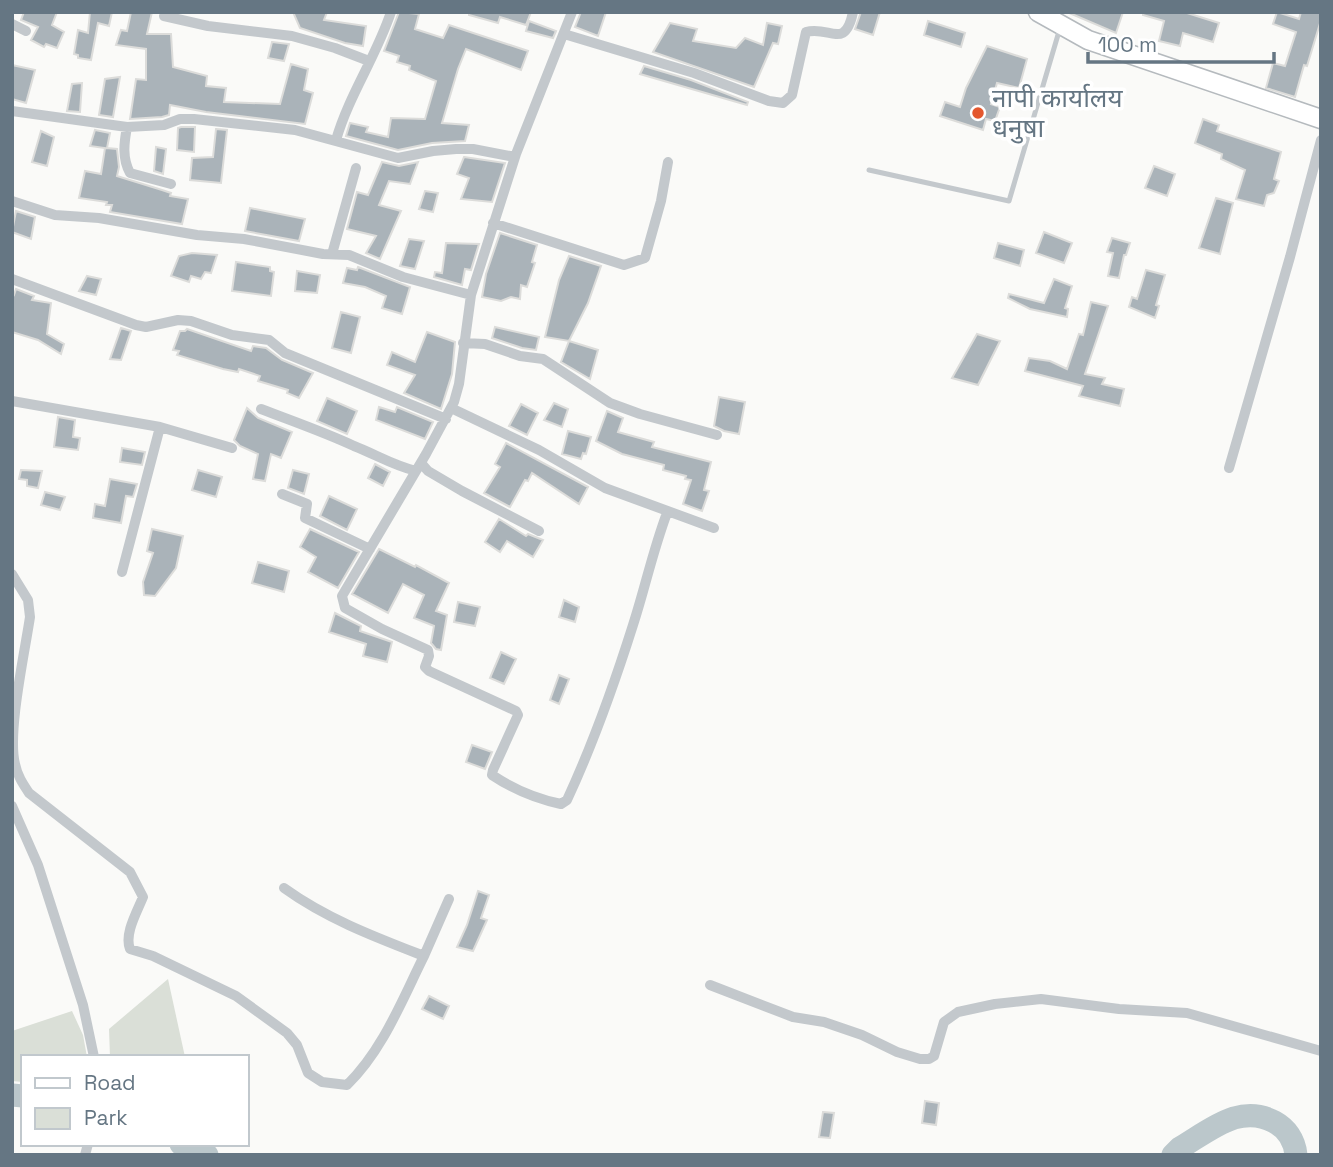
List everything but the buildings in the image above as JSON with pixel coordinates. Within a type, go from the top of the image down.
[{"type":"main road","points":[[1038,12],[1088,40],[1321,119]]},
{"type":"street","points":[[337,140],[344,116],[384,33],[391,12]]},
{"type":"street","points":[[564,34],[694,74],[769,101],[783,103],[792,95],[806,32],[811,30],[842,34],[850,24],[853,12]]},
{"type":"street","points":[[571,13],[515,157],[471,295],[459,384],[448,414],[342,596],[345,608],[428,650],[425,667],[429,671],[516,711],[518,715],[492,775],[508,786],[520,788],[543,801],[561,804],[567,800],[598,727],[634,623],[655,545],[667,513]]},
{"type":"street","points":[[164,16],[208,26],[292,36],[369,61]]},
{"type":"street","points":[[12,24],[26,31]]},
{"type":"street","points":[[12,111],[127,127],[164,125],[180,120],[203,120],[295,130],[398,158],[456,149],[473,149],[515,157]]},
{"type":"street","points":[[127,127],[125,161],[130,173],[171,184]]},
{"type":"street","points":[[1229,468],[1321,140]]},
{"type":"street","points":[[494,223],[624,265],[633,264],[645,258],[661,201],[668,162]]},
{"type":"street","points":[[332,254],[356,169]]},
{"type":"street","points":[[12,201],[55,215],[99,218],[349,256],[403,277],[471,295]]},
{"type":"street","points":[[12,279],[136,325],[146,327],[178,320],[191,321],[232,335],[269,341],[285,353],[539,450],[605,488],[667,513],[714,528]]},
{"type":"street","points":[[463,343],[485,344],[520,356],[544,359],[610,403],[717,435]]},
{"type":"street","points":[[12,401],[160,427],[232,448]]},
{"type":"street","points":[[261,409],[334,437],[393,466],[418,467],[428,471],[539,531]]},
{"type":"street","points":[[122,572],[160,427]]},
{"type":"street","points":[[282,494],[307,504],[305,518],[370,549]]},
{"type":"street","points":[[12,575],[28,600],[30,617],[14,724],[13,761],[16,782],[130,872],[143,897],[128,936],[130,949],[236,996],[275,1023],[297,1045],[308,1073],[321,1082],[347,1085],[386,1033],[449,899]]},
{"type":"street","points":[[12,806],[38,865],[83,1005],[94,1055]]},
{"type":"street","points":[[284,888],[311,907],[354,928],[424,956]]},
{"type":"street","points":[[709,985],[778,1009],[793,1017],[824,1022],[862,1035],[897,1052],[920,1059],[934,1056],[944,1022],[958,1012],[995,1004],[1041,999],[1119,1009],[1187,1013],[1321,1051]]},
{"type":"lane","points":[[869,170],[1009,201],[1061,25]]},
{"type":"green space","points":[[168,979],[185,1055],[110,1055],[109,1029]]},
{"type":"green space","points":[[72,1011],[83,1035],[87,1055],[21,1055],[21,1082],[12,1081],[12,1031]]},
{"type":"waterway","points":[[12,1095],[21,1096]]},
{"type":"waterway","points":[[1173,1155],[1213,1127],[1245,1116],[1265,1118],[1282,1128],[1294,1144],[1296,1155]]},
{"type":"waterway","points":[[186,1146],[207,1155]]},
{"type":"place","name":"नापी कार्यालय धनुषा","points":[[978,113]]}]
